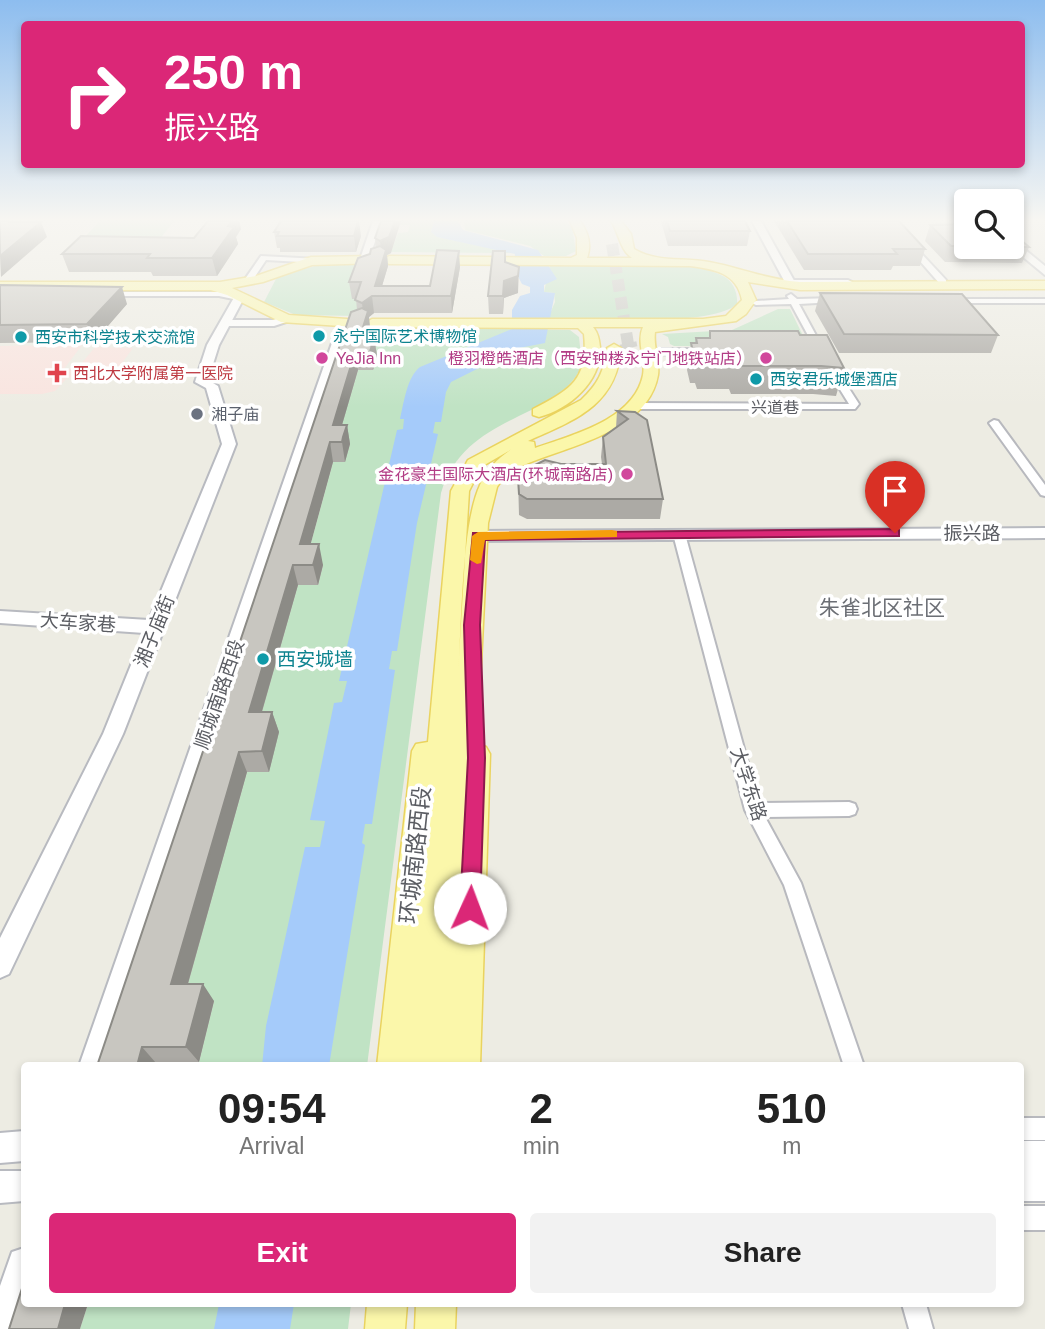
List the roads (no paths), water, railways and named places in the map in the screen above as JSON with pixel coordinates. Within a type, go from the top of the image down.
[{"type":"main road","points":[[249,292],[262,283]]},
{"type":"main road","points":[[249,292],[262,283]]},
{"type":"main road","points":[[744,283],[752,305]]},
{"type":"main road","points":[[764,283],[792,291],[1045,298]]},
{"type":"main road","points":[[571,323],[582,325],[591,333],[647,333],[658,326],[725,319],[752,305],[792,291],[1045,284]]},
{"type":"main road","points":[[0,288],[216,288],[249,292],[286,320],[350,323]]},
{"type":"main road","points":[[372,323],[691,323]]},
{"type":"main road","points":[[483,469],[505,430],[566,398],[585,381],[592,362],[591,333]]},
{"type":"main road","points":[[483,469],[609,423],[634,406],[650,377],[647,333]]},
{"type":"main road","name":"环城南路西段","points":[[416,1062],[460,491],[483,469],[584,418],[610,401],[625,380],[621,348]]},
{"type":"main road","name":"环城南路西段","points":[[443,1062],[483,469]]},
{"type":"main road","name":"环城南路西段","points":[[463,1062],[477,758],[472,625]]},
{"type":"main road","name":"环城南路西段","points":[[394,1062],[430,705],[439,669],[449,646]]},
{"type":"main road","points":[[385,1329],[387,1307]]},
{"type":"main road","points":[[435,1329],[436,1307]]},
{"type":"street","points":[[249,292],[253,283]]},
{"type":"street","points":[[788,283],[792,291]]},
{"type":"street","points":[[792,291],[926,283]]},
{"type":"street","points":[[995,283],[1045,284]]},
{"type":"street","points":[[0,288],[215,294],[249,292]]},
{"type":"street","points":[[0,288],[249,292]]},
{"type":"street","points":[[792,291],[845,300]]},
{"type":"street","name":"兴道巷","points":[[634,406],[852,407],[854,404],[822,353],[792,291]]},
{"type":"street","name":"湘子庙街","points":[[0,965],[113,734],[229,444],[212,386],[201,382],[213,345],[224,323],[249,292]]},
{"type":"street","points":[[938,300],[1045,298]]},
{"type":"street","points":[[224,323],[274,323],[286,320]]},
{"type":"street","name":"顺城南路西段","points":[[94,1062],[350,323]]},
{"type":"street","points":[[650,352],[716,352]]},
{"type":"street","points":[[808,353],[822,353]]},
{"type":"street","points":[[994,423],[1045,493]]},
{"type":"street","name":"振兴路","points":[[478,536],[1045,533]]},
{"type":"street","name":"大学东路","points":[[680,534],[754,810],[792,883],[853,1062]]},
{"type":"street","name":"大车家巷","points":[[0,617],[156,627]]},
{"type":"street","points":[[754,810],[849,809]]},
{"type":"street","points":[[1024,1129],[1045,1129]]},
{"type":"street","points":[[0,1148],[21,1146]]},
{"type":"street","points":[[1024,1156],[1045,1156]]},
{"type":"street","points":[[0,1187],[21,1185]]},
{"type":"street","points":[[1024,1186],[1045,1186]]},
{"type":"street","points":[[1024,1218],[1045,1218]]},
{"type":"street","points":[[2,1329],[21,1273]]},
{"type":"street","points":[[915,1307],[921,1329]]},
{"type":"water","points":[[548,283],[544,285],[544,292],[555,293],[545,343],[519,348],[451,382],[446,392],[441,422],[435,422],[433,433],[438,434],[417,523],[397,651],[392,651],[389,669],[395,670],[372,824],[365,824],[362,843],[365,845],[330,1062],[262,1062],[266,1026],[305,847],[320,847],[325,821],[310,820],[334,703],[342,702],[347,681],[339,681],[397,430],[403,429],[404,419],[400,419],[409,383],[420,367],[512,329],[512,310],[520,296],[530,293],[530,287],[522,284]]},
{"type":"water","points":[[218,1307],[294,1307],[290,1329],[214,1329]]},
{"type":"tunnel","points":[[618,283],[628,344]]},
{"type":"tunnel","points":[[628,343],[629,348]]},
{"type":"place","name":"永宁国际艺术博物馆","points":[[319,336]]},
{"type":"place","name":"西安市科学技术交流馆","points":[[21,337]]},
{"type":"place","name":"YeJia Inn","points":[[322,358]]},
{"type":"place","name":"橙羽橙皓酒店（西安钟楼永宁门地铁站店）","points":[[766,358]]},
{"type":"place","name":"西北大学附属第一医院","points":[[57,373]]},
{"type":"place","name":"西安君乐城堡酒店","points":[[756,379]]},
{"type":"place","name":"湘子庙","points":[[197,414]]},
{"type":"place","name":"金花豪生国际大酒店(环城南路店)","points":[[627,474]]},
{"type":"place","name":"西安城墙","points":[[263,659]]},
{"type":"district","name":"朱雀北区社区","points":[[882,608]]}]
